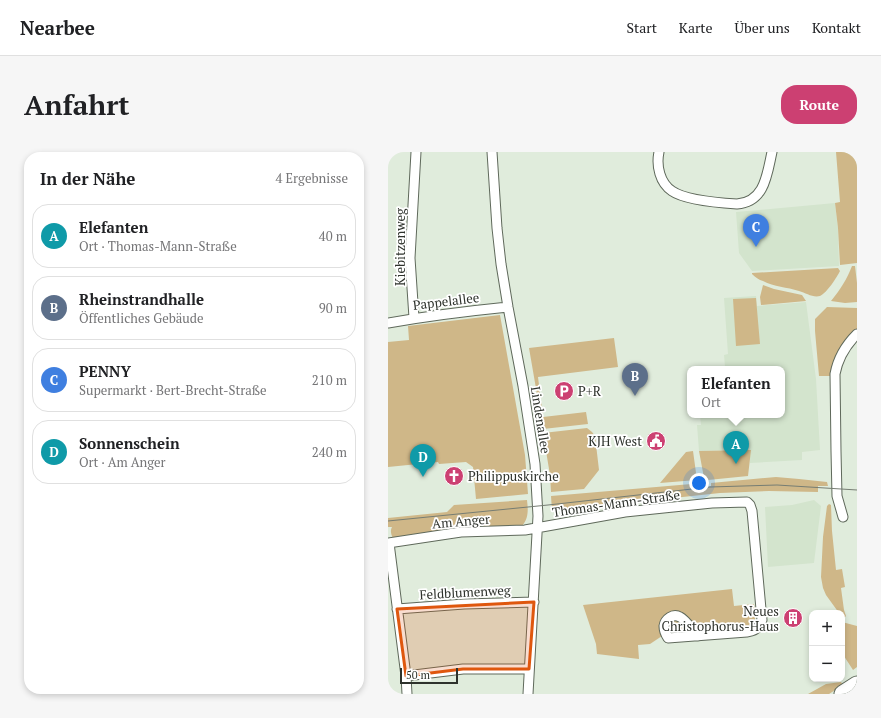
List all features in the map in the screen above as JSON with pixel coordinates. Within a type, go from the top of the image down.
[{"type":"highway","points":[[843,694],[857,685]]},
{"type":"street","name":"Kiebitzenweg","points":[[414,318],[410,258],[416,152]]},
{"type":"street","name":"Lindenallee","points":[[492,152],[501,264],[535,464],[538,506],[528,694]]},
{"type":"street","points":[[659,152],[657,158],[660,173],[667,187],[673,192],[680,196],[737,204],[750,201],[760,191],[765,182],[772,152]]},
{"type":"street","name":"Pappelallee","points":[[388,323],[414,318],[508,307]]},
{"type":"street","points":[[843,516],[837,496],[835,374],[836,367],[843,351],[857,334]]},
{"type":"street","name":"Thomas-Mann-Straße","points":[[537,528],[625,512],[712,503],[747,502],[752,511],[762,620],[761,624],[754,631],[698,636]]},
{"type":"street","name":"Am Anger","points":[[388,543],[461,532],[526,530],[537,528]]},
{"type":"street","points":[[388,543],[406,676],[407,694]]},
{"type":"street","name":"Feldblumenweg","points":[[397,609],[464,604],[534,602]]},
{"type":"street","points":[[406,676],[463,669],[529,668]]},
{"type":"highlighted area","points":[[534,602],[529,669],[463,669],[406,676],[397,609]]},
{"type":"shaded area","points":[[836,152],[857,152],[857,263],[840,265],[835,203],[840,202]]},
{"type":"shaded area","points":[[835,203],[838,228],[839,266],[752,271],[739,253],[736,212]]},
{"type":"shaded area","points":[[852,266],[855,266],[857,302],[845,303],[831,301],[843,284]]},
{"type":"shaded area","points":[[838,268],[840,271],[832,285],[820,296],[812,296],[772,285],[752,274],[752,273]]},
{"type":"shaded area","points":[[763,285],[802,295],[806,301],[761,305],[760,297]]},
{"type":"shaded area","points":[[756,296],[757,306],[806,302],[816,379],[820,450],[802,452],[802,460],[750,463],[750,450],[699,451],[697,425],[701,425],[700,418],[785,418],[785,366],[725,366],[724,355],[728,354],[724,298]]},
{"type":"shaded area","points":[[756,298],[760,344],[736,346],[733,299]]},
{"type":"shaded area","points":[[827,307],[857,308],[857,330],[843,344],[835,359],[832,376],[819,376],[815,319]]},
{"type":"shaded area","points":[[500,315],[525,455],[528,494],[476,499],[473,467],[466,462],[439,464],[438,462],[388,467],[388,342],[409,340],[408,326]]},
{"type":"shaded area","points":[[614,338],[618,367],[538,377],[543,417],[586,412],[588,424],[543,429],[529,348]]},
{"type":"shaded area","points":[[587,428],[595,436],[599,470],[584,489],[551,492],[550,475],[543,433]]},
{"type":"shaded area","points":[[751,450],[748,476],[708,480],[704,478],[699,451]]},
{"type":"shaded area","points":[[693,451],[697,480],[660,483],[686,452]]},
{"type":"shaded area","points":[[776,477],[827,482],[828,486],[818,486],[818,492],[769,491],[720,493],[552,511],[551,496],[703,483],[705,487],[711,486],[711,483]]},
{"type":"shaded area","points":[[527,500],[527,517],[522,526],[393,538],[391,532],[392,527],[388,527],[388,518],[447,512],[454,505]]},
{"type":"shaded area","points":[[814,500],[821,506],[814,563],[768,567],[765,507],[792,505]]},
{"type":"shaded area","points":[[829,504],[831,505],[836,570],[842,569],[845,587],[841,588],[844,610],[837,610],[826,595],[821,577],[823,537],[827,506]]},
{"type":"shaded area","points":[[732,589],[734,606],[754,604],[755,620],[752,625],[749,627],[698,631],[671,614],[662,636],[650,644],[638,645],[639,659],[597,654],[596,644],[583,605]]},
{"type":"shaded area","points":[[673,620],[680,621],[691,633],[670,634],[669,627]]},
{"type":"shaded area","points":[[845,623],[857,626],[857,667],[853,670],[845,658]]},
{"type":"shaded area","points":[[841,682],[843,685],[829,694],[808,694],[826,684]]},
{"type":"tram line","points":[[388,521],[710,487],[777,485],[857,490]]},
{"type":"place","name":"PENNY","points":[[756,247]]},
{"type":"place","name":"P+R","points":[[564,391]]},
{"type":"place","name":"Rheinstrandhalle","points":[[635,396]]},
{"type":"place","name":"KJH West","points":[[656,441]]},
{"type":"place","name":"Elefanten","points":[[736,464]]},
{"type":"place","name":"Philippuskirche","points":[[454,476]]},
{"type":"place","name":"Sonnenschein","points":[[423,477]]},
{"type":"place","name":"Neues Christophorus-Haus","points":[[793,618]]}]
